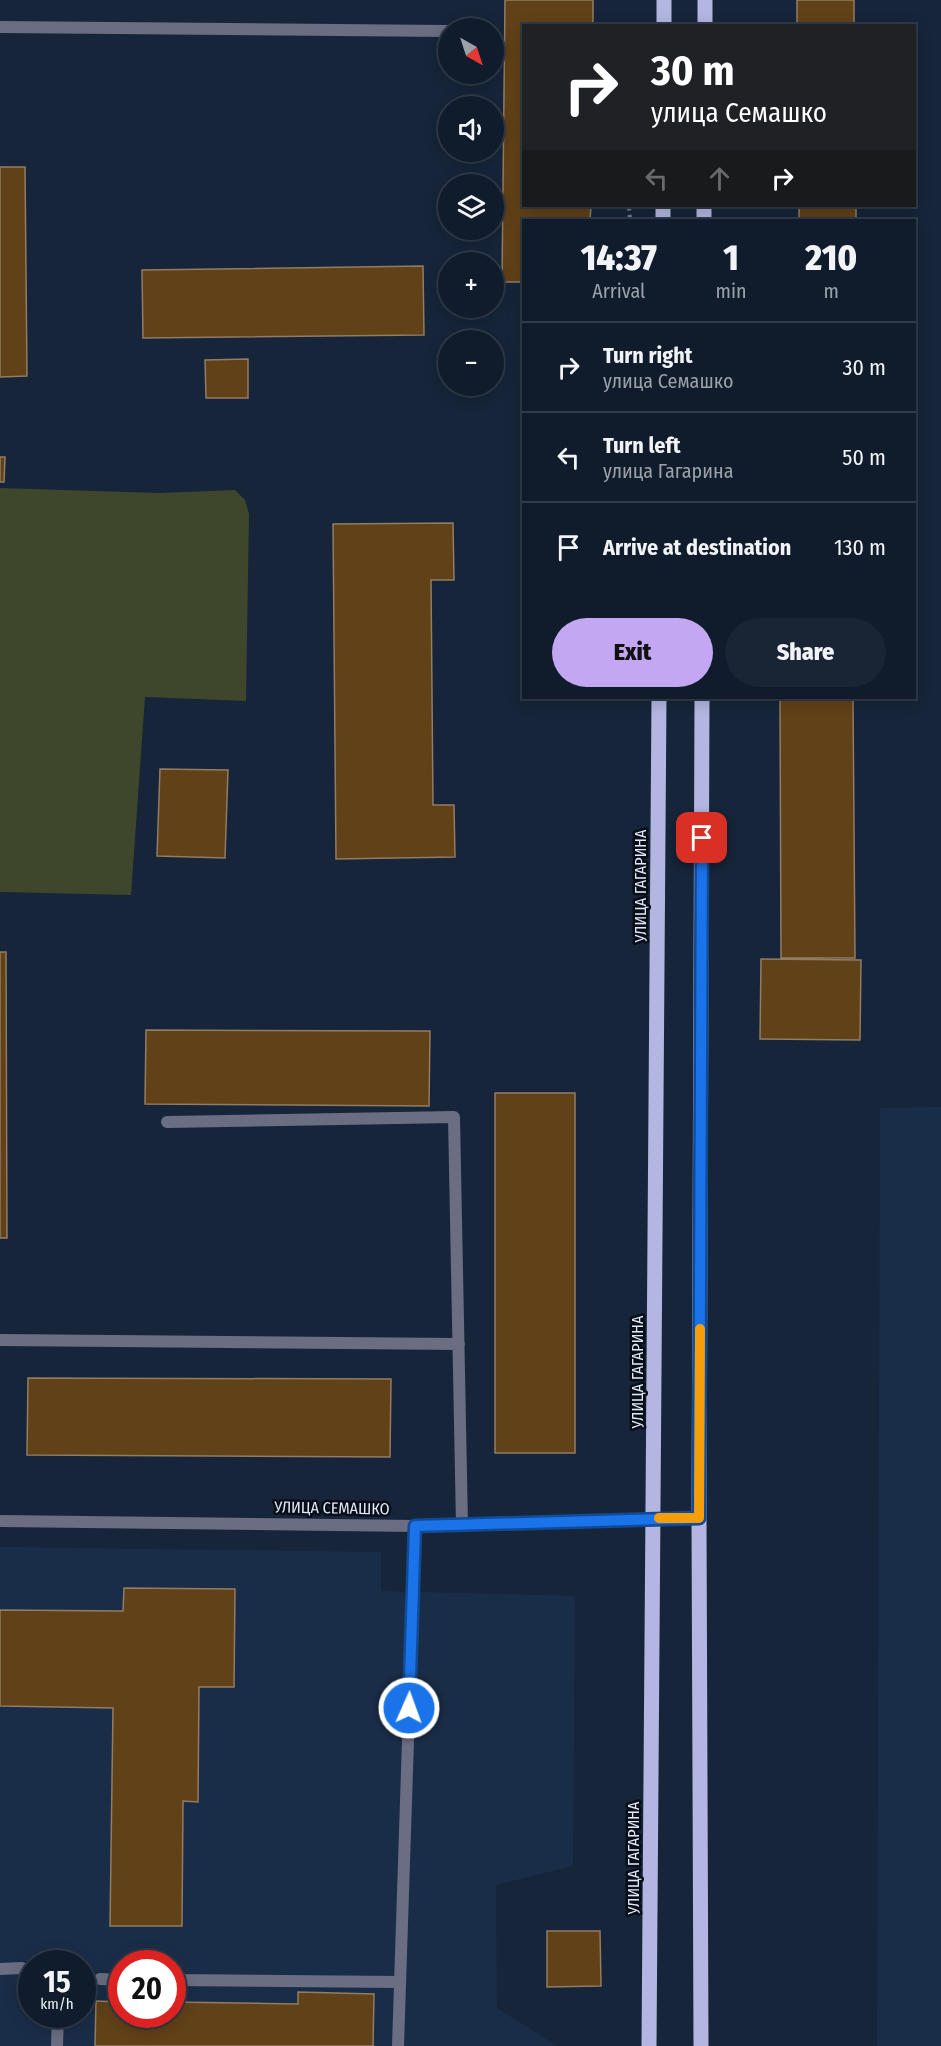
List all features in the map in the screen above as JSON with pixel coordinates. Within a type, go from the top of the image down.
[{"type":"main road","points":[[664,0],[664,24]]},
{"type":"main road","points":[[705,0],[705,24]]},
{"type":"main road","name":"УЛИЦА ГАГАРИНА","points":[[649,2046],[659,699]]},
{"type":"main road","points":[[701,2046],[699,1518],[702,699]]},
{"type":"street","points":[[0,27],[438,31]]},
{"type":"street","points":[[167,1122],[454,1117],[462,1525]]},
{"type":"street","points":[[0,1340],[459,1344]]},
{"type":"street","name":"УЛИЦА СЕМАШКО","points":[[0,1521],[415,1526],[699,1518]]},
{"type":"street","points":[[398,2046],[415,1526]]},
{"type":"street","points":[[0,1969],[18,1968]]},
{"type":"street","points":[[99,1979],[108,1979]]},
{"type":"street","points":[[186,1980],[399,1982]]},
{"type":"street","points":[[57,2046],[58,2028]]},
{"type":"shaded area","points":[[941,1107],[941,2046],[877,2046],[880,1108]]},
{"type":"shaded area","points":[[0,1547],[381,1552],[381,1591],[575,1596],[573,1866],[496,1885],[497,2008],[557,2046],[0,2046]]},
{"type":"green space","points":[[0,488],[159,493],[235,490],[245,500],[249,514],[246,701],[145,697],[131,895],[0,892]]},
{"type":"building","points":[[505,0],[593,0],[593,24],[522,24],[522,207],[591,207],[590,219],[522,219],[522,282],[504,282]]},
{"type":"building","points":[[797,0],[854,0],[854,24],[797,24]]},
{"type":"building","points":[[0,167],[25,167],[27,376],[0,377]]},
{"type":"building","points":[[799,207],[856,207],[856,219],[799,219]]},
{"type":"building","points":[[423,266],[424,335],[143,338],[142,270]]},
{"type":"building","points":[[248,359],[248,398],[206,398],[205,360]]},
{"type":"building","points":[[0,457],[5,457],[4,482],[0,482]]},
{"type":"building","points":[[453,523],[454,580],[431,580],[433,805],[454,805],[455,857],[336,859],[333,524]]},
{"type":"building","points":[[780,699],[853,699],[855,958],[781,958]]},
{"type":"building","points":[[160,769],[228,770],[225,858],[157,856]]},
{"type":"building","points":[[0,952],[6,952],[7,1238],[0,1238]]},
{"type":"building","points":[[761,959],[861,960],[860,1040],[760,1039]]},
{"type":"building","points":[[146,1030],[430,1031],[429,1106],[145,1104]]},
{"type":"building","points":[[495,1093],[575,1093],[575,1453],[495,1453]]},
{"type":"building","points":[[28,1378],[391,1379],[390,1457],[27,1455]]},
{"type":"building","points":[[124,1588],[235,1589],[234,1687],[199,1687],[198,1802],[183,1801],[182,1926],[110,1926],[113,1708],[0,1706],[0,1610],[123,1611]]},
{"type":"building","points":[[547,1931],[600,1931],[601,1986],[547,1987]]},
{"type":"building","points":[[298,1992],[374,1994],[373,2046],[95,2046],[96,2001],[108,2001],[108,2028],[186,2028],[186,2002],[298,2004]]},
{"type":"slow traffic","points":[[659,1518],[699,1518],[700,1329]]},
{"type":"route","points":[[409,1708],[415,1526],[699,1518],[702,838]]}]
